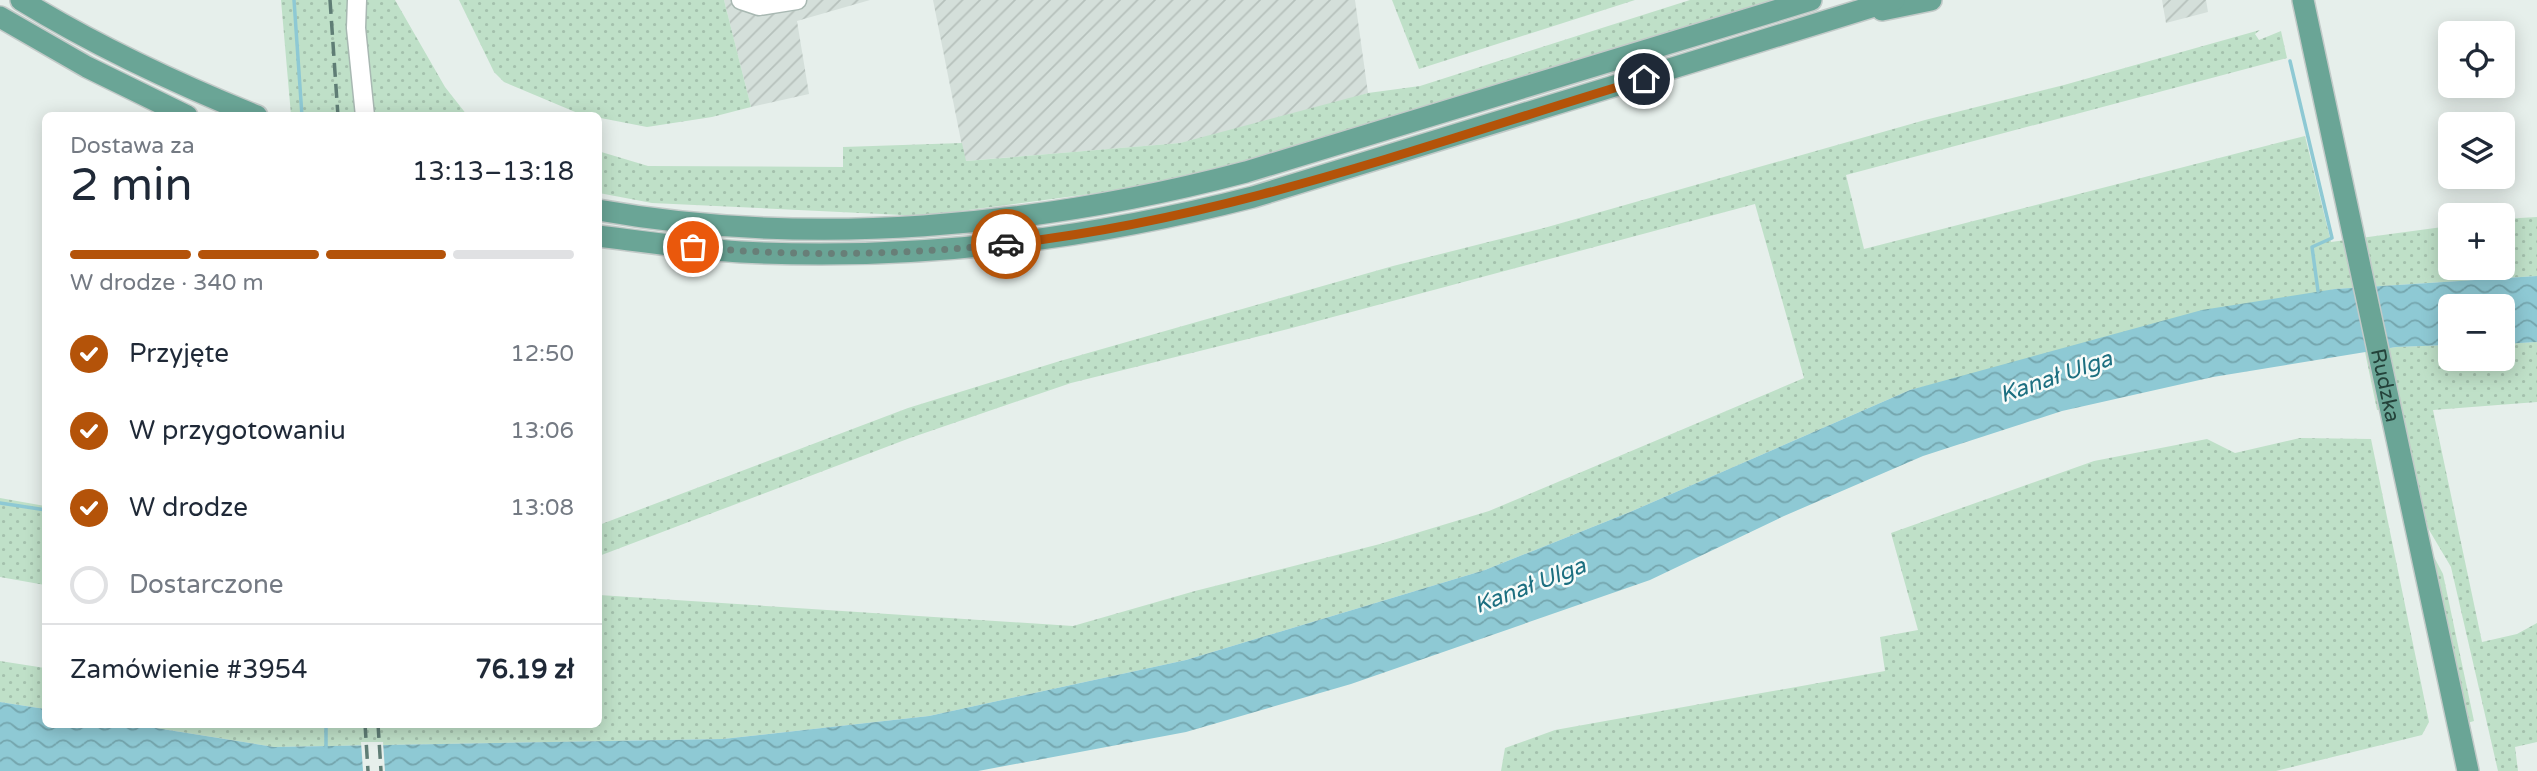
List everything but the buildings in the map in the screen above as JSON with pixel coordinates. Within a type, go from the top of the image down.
[{"type":"main road","points":[[21,0],[95,43],[247,112]]},
{"type":"main road","points":[[602,210],[742,226],[821,228],[962,223],[1093,206],[1170,192],[1246,172],[1811,0]]},
{"type":"main road","points":[[602,236],[740,252],[884,253],[974,247],[1104,230],[1177,217],[1253,197],[1852,16],[1894,0]]},
{"type":"main road","points":[[1852,16],[1931,0]]},
{"type":"main road","name":"Rudzka","points":[[2303,0],[2468,771]]},
{"type":"main road","points":[[0,17],[87,67],[179,112]]},
{"type":"street","points":[[357,0],[356,28],[365,112]]},
{"type":"street","points":[[741,0],[759,6],[797,0]]},
{"type":"shaded area","points":[[724,0],[870,0],[797,21],[809,94],[751,107]]},
{"type":"shaded area","points":[[933,0],[1355,0],[1368,93],[1284,119],[1180,143],[965,161]]},
{"type":"shaded area","points":[[2162,0],[2206,0],[2208,12],[2166,23]]},
{"type":"green space","points":[[281,0],[395,0],[445,87],[465,112],[372,112],[370,107],[370,112],[291,112]]},
{"type":"green space","points":[[459,0],[724,0],[751,107],[712,117],[647,127],[602,118],[602,112],[575,112],[504,82],[494,72]]},
{"type":"green space","points":[[1392,0],[1635,0],[1419,69]]},
{"type":"green space","points":[[1690,0],[1786,0],[1181,182],[923,216],[652,203],[602,194],[602,152],[648,166],[843,167],[843,147],[962,143],[966,161],[1180,143],[1368,93],[1420,86]]},
{"type":"green space","points":[[2260,30],[2255,34],[2259,40],[2281,31],[2287,58],[1846,175],[1864,249],[2305,136],[2331,242],[2438,228],[2438,280],[2475,280],[2335,289],[1910,390],[1630,512],[1485,570],[1186,660],[929,716],[723,739],[274,747],[156,728],[602,728],[602,595],[1073,626],[1195,591],[1380,544],[1489,511],[1804,378],[1755,204],[1288,329],[1071,383],[910,438],[602,555],[602,524],[908,408],[1060,361],[1393,266],[1544,228],[1925,120],[2064,85]]},
{"type":"green space","points":[[2537,217],[2537,276],[2515,277],[2515,218]]},
{"type":"green space","points":[[2537,342],[2537,402],[2433,410],[2482,642],[2517,634],[2537,623],[2537,742],[2515,747],[2518,771],[2498,771],[2451,567],[2422,518],[2399,410],[2377,410],[2365,352],[2396,347],[2438,345],[2438,371],[2515,371],[2515,343]]},
{"type":"green space","points":[[2300,438],[2371,439],[2429,722],[2422,735],[2276,771],[1501,771],[1505,748],[1555,730],[1885,671],[1880,637],[1918,630],[1891,533],[2094,461],[2207,439],[2235,453]]},
{"type":"green space","points":[[0,498],[42,505],[42,584],[0,577]]},
{"type":"green space","points":[[2433,555],[2443,574],[2474,721],[2464,724],[2430,564]]},
{"type":"green space","points":[[0,661],[42,668],[42,709],[0,702]]},
{"type":"water","name":"Kanał Ulga","points":[[2537,276],[2537,342],[2515,343],[2515,294],[2438,294],[2438,345],[2396,347],[2213,377],[2062,411],[1923,456],[1784,516],[1650,580],[1351,684],[1186,732],[978,771],[0,771],[0,702],[42,709],[42,728],[156,728],[274,747],[723,739],[929,716],[1186,660],[1485,570],[1630,512],[1910,390],[2202,310],[2335,289],[2515,280],[2515,277]]},
{"type":"pier","points":[[361,742],[383,742],[385,771],[363,771]]},
{"type":"waterway","points":[[294,0],[302,112]]},
{"type":"waterway","points":[[2290,61],[2332,238],[2312,247],[2318,291]]},
{"type":"waterway","points":[[0,503],[42,509]]},
{"type":"waterway","points":[[326,728],[326,750]]},
{"type":"railway","points":[[330,0],[338,112]]},
{"type":"railway","points":[[365,728],[368,771]]},
{"type":"railway","points":[[378,728],[381,771]]},
{"type":"way so far","points":[[693,247],[740,252],[817,254],[884,253],[1006,244]]},
{"type":"route","points":[[1006,244],[1104,230],[1202,211],[1644,79]]}]
